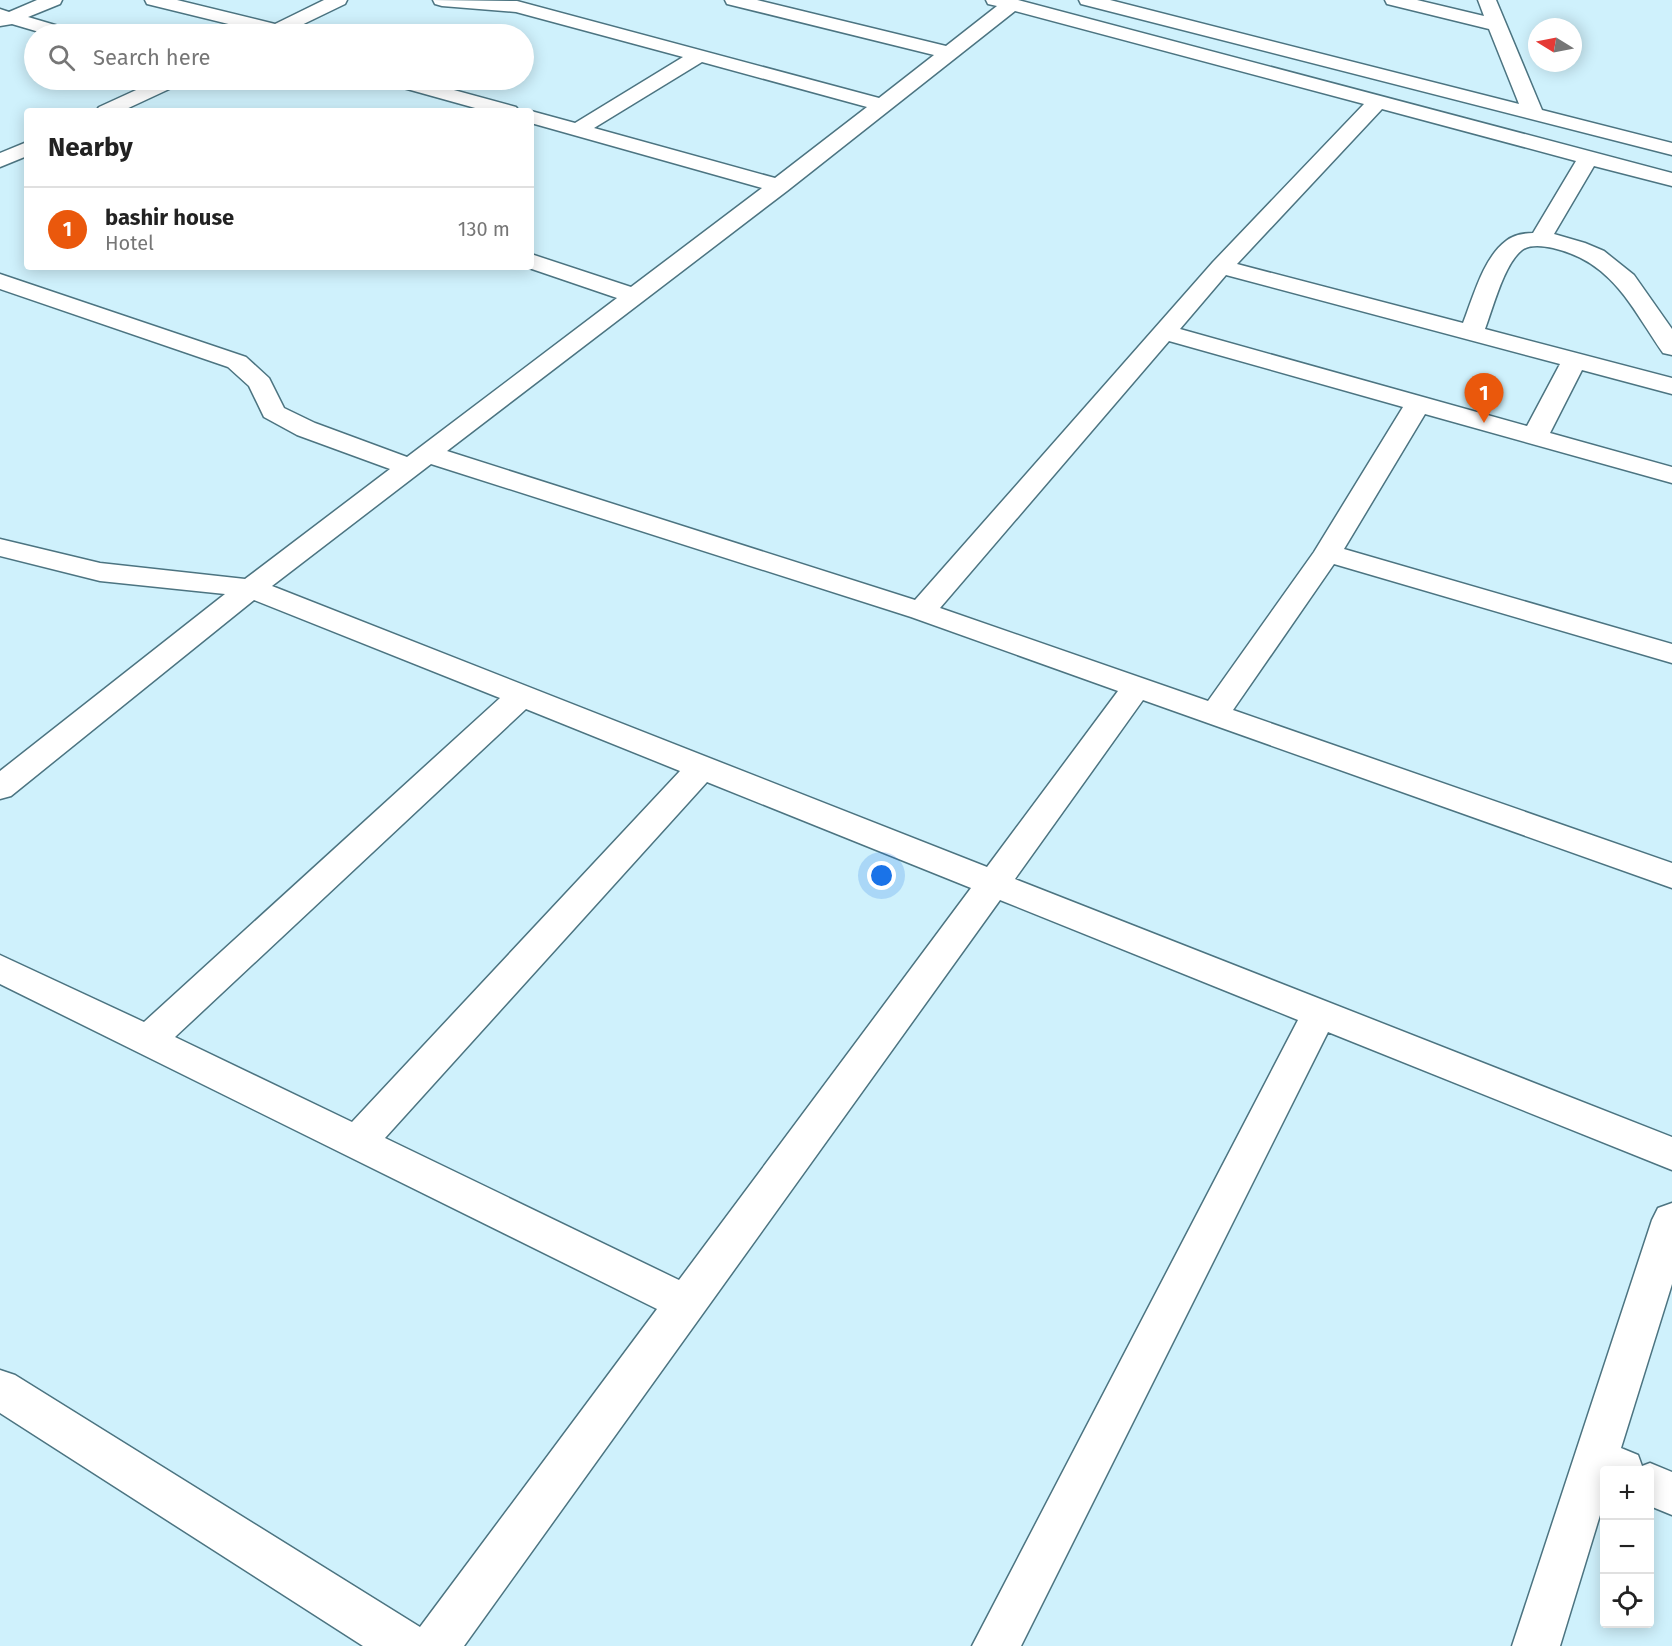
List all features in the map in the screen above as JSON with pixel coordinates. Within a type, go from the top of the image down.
[{"type":"street","points":[[4,19],[53,0]]},
{"type":"street","points":[[154,0],[243,24]]},
{"type":"street","points":[[289,24],[338,0]]},
{"type":"street","points":[[442,0],[496,4],[536,13],[883,105]]},
{"type":"street","points":[[536,13],[561,0]]},
{"type":"street","points":[[734,0],[949,53]]},
{"type":"street","points":[[1395,0],[1498,25]]},
{"type":"street","points":[[1487,0],[1533,113]]},
{"type":"street","points":[[1068,19],[1098,1],[1672,149]]},
{"type":"street","points":[[0,788],[251,588],[883,105],[949,53],[1003,2],[1672,180]]},
{"type":"street","points":[[4,19],[25,24]]},
{"type":"street","points":[[577,130],[699,56]]},
{"type":"street","points":[[112,108],[151,90]]},
{"type":"street","points":[[432,90],[498,108]]},
{"type":"street","points":[[921,611],[1166,333],[1221,267],[1379,101]]},
{"type":"street","points":[[534,118],[779,186]]},
{"type":"street","points":[[0,161],[24,149]]},
{"type":"street","points":[[1540,238],[1588,158]]},
{"type":"street","points":[[1471,333],[1504,256],[1514,245],[1524,240],[1540,238],[1582,248],[1604,260],[1631,283],[1672,348]]},
{"type":"street","points":[[534,262],[635,296]]},
{"type":"street","points":[[1221,267],[1672,386]]},
{"type":"street","points":[[0,281],[237,362],[253,373],[264,386],[273,412],[306,429],[921,611],[1672,876]]},
{"type":"street","points":[[1166,333],[1672,475]]},
{"type":"street","points":[[1535,437],[1575,361]]},
{"type":"street","points":[[1214,715],[1327,553],[1417,405]]},
{"type":"street","points":[[0,547],[100,572],[251,588],[994,886],[1672,1154]]},
{"type":"street","points":[[1327,553],[1672,654]]},
{"type":"street","points":[[435,1646],[994,886],[1138,686]]},
{"type":"street","points":[[148,1041],[521,696]]},
{"type":"street","points":[[357,1143],[701,769]]},
{"type":"street","points":[[0,968],[687,1304]]},
{"type":"street","points":[[996,1646],[1319,1014]]},
{"type":"street","points":[[1536,1646],[1609,1464],[1672,1220]]},
{"type":"street","points":[[0,1389],[406,1646]]},
{"type":"street","points":[[1654,1486],[1672,1494]]},
{"type":"place","name":"bashir house","points":[[1484,423]]}]
